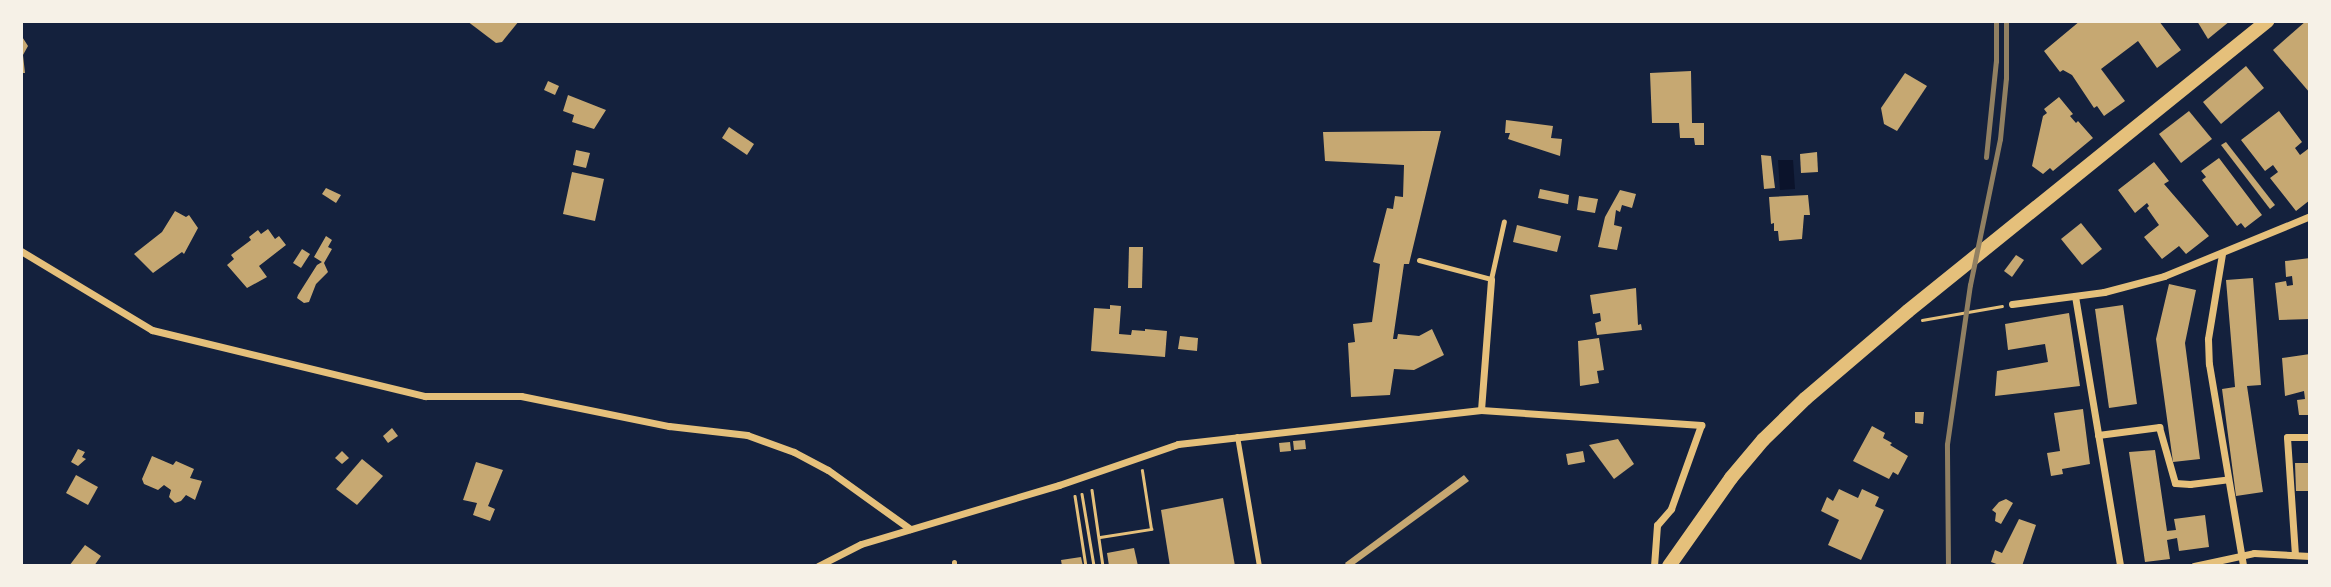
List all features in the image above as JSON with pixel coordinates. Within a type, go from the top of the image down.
[{"type":"main road","points":[[1669,566],[1696,523],[1763,440],[1847,365],[2054,193],[2268,21]]},
{"type":"street","points":[[2012,304],[2075,296],[2164,276],[2310,216]]},
{"type":"street","points":[[21,251],[152,330],[425,396],[521,396],[669,426],[747,435],[794,452],[828,470],[910,529]]},
{"type":"street","points":[[2222,254],[2207,339],[2243,566]]},
{"type":"street","points":[[1481,410],[1491,279]]},
{"type":"street","points":[[2075,296],[2119,566]]},
{"type":"street","points":[[818,566],[861,544],[940,523],[1178,444],[1481,410],[1701,425],[1671,509],[1657,525],[1654,566]]},
{"type":"street","points":[[2098,435],[2159,427],[2175,483],[2190,484],[2228,479]]},
{"type":"street","points":[[2295,555],[2287,437],[2310,437]]},
{"type":"street","points":[[2194,566],[2254,553],[2310,556]]},
{"type":"lane","points":[[1419,260],[1491,279],[1504,221]]},
{"type":"lane","points":[[1237,436],[1259,566]]},
{"type":"path","points":[[1941,316],[2012,304]]},
{"type":"path","points":[[1100,537],[1152,529],[1142,471]]},
{"type":"path","points":[[1092,490],[1103,566]]},
{"type":"path","points":[[1082,494],[1094,566]]},
{"type":"path","points":[[1075,496],[1086,566]]},
{"type":"water","points":[[1778,160],[1793,160],[1795,189],[1780,190]]},
{"type":"building","points":[[467,21],[519,21],[502,42],[496,43]]},
{"type":"building","points":[[2080,21],[2159,21],[2181,50],[2157,68],[2138,41],[2101,69],[2125,101],[2104,116],[2097,106],[2094,108],[2072,75],[2063,70],[2060,72],[2044,51]]},
{"type":"building","points":[[2197,21],[2230,21],[2208,39]]},
{"type":"building","points":[[2306,21],[2310,21],[2310,93],[2273,50]]},
{"type":"building","points":[[21,35],[28,46],[23,55],[25,73],[21,73]]},
{"type":"building","points":[[2246,66],[2264,88],[2221,124],[2203,102]]},
{"type":"building","points":[[1691,71],[1692,123],[1704,123],[1704,145],[1695,145],[1694,138],[1680,138],[1679,123],[1652,123],[1650,73]]},
{"type":"building","points":[[1905,73],[1927,86],[1897,131],[1884,124],[1881,108]]},
{"type":"building","points":[[548,81],[559,86],[555,95],[544,90]]},
{"type":"building","points":[[568,95],[606,110],[594,129],[572,122],[574,115],[563,111]]},
{"type":"building","points":[[2059,97],[2073,114],[2070,116],[2093,138],[2053,171],[2050,168],[2043,174],[2032,166],[2043,116],[2047,113],[2044,109]]},
{"type":"building","points":[[2189,111],[2212,139],[2181,163],[2159,134]]},
{"type":"building","points":[[2279,111],[2302,142],[2295,148],[2300,155],[2308,149],[2310,152],[2310,200],[2296,211],[2270,178],[2278,172],[2273,165],[2265,171],[2241,140]]},
{"type":"building","points":[[1506,120],[1553,126],[1551,138],[1562,139],[1560,156],[1508,139],[1510,133],[1505,133]]},
{"type":"building","points":[[729,127],[754,144],[747,155],[722,138]]},
{"type":"building","points":[[1441,131],[1409,264],[1404,264],[1393,339],[1397,339],[1398,334],[1419,336],[1432,329],[1444,355],[1414,370],[1394,369],[1390,395],[1351,397],[1348,343],[1355,342],[1353,324],[1372,322],[1380,264],[1373,262],[1387,208],[1393,209],[1395,196],[1403,197],[1404,165],[1325,161],[1323,132]]},
{"type":"building","points":[[2226,142],[2275,205],[2270,209],[2221,145]]},
{"type":"building","points":[[576,150],[590,153],[586,168],[573,165]]},
{"type":"building","points":[[1817,152],[1818,172],[1801,173],[1800,154]]},
{"type":"building","points":[[1761,155],[1771,156],[1775,188],[1764,189]]},
{"type":"building","points":[[2219,158],[2262,215],[2245,228],[2241,223],[2237,226],[2202,180],[2206,177],[2201,171]]},
{"type":"building","points":[[2154,162],[2169,181],[2164,184],[2209,236],[2186,254],[2179,246],[2162,259],[2144,237],[2159,225],[2147,208],[2149,206],[2147,203],[2135,213],[2118,190]]},
{"type":"building","points":[[572,172],[604,179],[595,221],[563,214]]},
{"type":"building","points":[[326,188],[341,195],[336,203],[322,194]]},
{"type":"building","points":[[1540,189],[1569,195],[1568,204],[1538,198]]},
{"type":"building","points":[[1620,190],[1636,194],[1632,208],[1622,205],[1620,212],[1616,210],[1614,225],[1622,227],[1617,250],[1598,247],[1605,217]]},
{"type":"building","points":[[1808,195],[1810,215],[1804,215],[1802,239],[1779,241],[1778,231],[1774,231],[1774,223],[1771,224],[1769,197]]},
{"type":"building","points":[[1579,196],[1598,199],[1595,213],[1577,210]]},
{"type":"building","points":[[175,211],[186,217],[189,215],[198,228],[184,254],[182,252],[153,273],[134,254],[162,232]]},
{"type":"building","points":[[2081,223],[2102,249],[2082,265],[2061,239]]},
{"type":"building","points":[[1517,225],[1561,236],[1557,252],[1513,242]]},
{"type":"building","points":[[268,229],[275,239],[279,236],[286,245],[259,266],[267,277],[247,288],[227,265],[234,259],[231,255],[251,240],[249,237],[258,230],[261,234]]},
{"type":"building","points":[[326,236],[332,240],[328,247],[332,249],[324,263],[328,272],[316,284],[309,302],[304,303],[297,298],[317,265],[322,262],[314,257]]},
{"type":"building","points":[[1129,247],[1143,247],[1142,288],[1128,288]]},
{"type":"building","points":[[302,249],[310,254],[301,268],[293,263]]},
{"type":"building","points":[[2016,255],[2024,260],[2012,277],[2004,271]]},
{"type":"building","points":[[2310,258],[2310,319],[2279,320],[2275,283],[2286,281],[2287,286],[2293,285],[2292,276],[2286,277],[2285,261]]},
{"type":"building","points":[[2253,278],[2261,385],[2247,386],[2263,492],[2236,496],[2222,389],[2235,387],[2226,280]]},
{"type":"building","points":[[2169,284],[2196,290],[2185,343],[2200,459],[2173,462],[2156,339]]},
{"type":"building","points":[[1636,288],[1638,325],[1641,324],[1642,330],[1597,335],[1595,323],[1601,321],[1600,313],[1593,314],[1590,295]]},
{"type":"building","points":[[1110,305],[1121,306],[1119,334],[1131,335],[1132,330],[1145,329],[1167,331],[1165,357],[1091,351],[1094,308],[1110,309]]},
{"type":"building","points":[[2123,305],[2137,404],[2109,408],[2095,309]]},
{"type":"building","points":[[2069,313],[2080,386],[1995,396],[1997,371],[2048,362],[2045,344],[2008,350],[2005,324]]},
{"type":"building","points":[[1180,336],[1198,338],[1197,351],[1178,349]]},
{"type":"building","points":[[1599,338],[1604,370],[1597,371],[1599,383],[1580,386],[1578,341]]},
{"type":"building","points":[[2310,354],[2310,415],[2299,415],[2297,400],[2305,399],[2304,391],[2285,396],[2282,358]]},
{"type":"building","points":[[2083,409],[2090,464],[2062,469],[2063,474],[2051,476],[2047,453],[2060,451],[2054,413]]},
{"type":"building","points":[[1915,412],[1924,412],[1923,424],[1915,423]]},
{"type":"building","points":[[1872,426],[1885,433],[1883,438],[1892,443],[1890,445],[1908,456],[1898,475],[1893,472],[1889,479],[1853,461]]},
{"type":"building","points":[[392,428],[398,436],[388,443],[383,436]]},
{"type":"building","points":[[1618,439],[1634,464],[1614,479],[1589,445]]},
{"type":"building","points":[[1305,440],[1306,449],[1294,450],[1293,441]]},
{"type":"building","points":[[1290,442],[1291,451],[1280,452],[1279,443]]},
{"type":"building","points":[[78,449],[85,452],[82,457],[86,459],[78,466],[71,462]]},
{"type":"building","points":[[2155,450],[2167,531],[2176,530],[2174,519],[2205,515],[2209,547],[2179,551],[2177,538],[2167,540],[2170,559],[2145,562],[2129,452]]},
{"type":"building","points":[[342,451],[349,458],[342,464],[335,458]]},
{"type":"building","points":[[1583,451],[1585,462],[1568,465],[1566,454]]},
{"type":"building","points":[[152,456],[173,465],[176,461],[194,469],[190,478],[202,481],[195,500],[186,495],[175,503],[169,497],[171,490],[164,485],[158,490],[144,484],[142,479]]},
{"type":"building","points":[[362,459],[383,476],[357,505],[336,489]]},
{"type":"building","points":[[476,462],[503,470],[488,506],[495,509],[490,521],[473,515],[477,503],[463,500]]},
{"type":"building","points":[[2295,463],[2310,463],[2310,491],[2296,491]]},
{"type":"building","points":[[76,475],[98,487],[88,505],[66,493]]},
{"type":"building","points":[[1464,475],[1469,481],[1352,566],[1347,566],[1345,563]]},
{"type":"building","points":[[1839,489],[1858,498],[1862,489],[1879,497],[1875,506],[1884,510],[1861,560],[1828,545],[1839,520],[1821,511],[1827,497],[1833,501]]},
{"type":"building","points":[[1223,498],[1235,566],[1170,566],[1161,510]]},
{"type":"building","points":[[2006,499],[2013,503],[2001,524],[1995,521],[1996,513],[1992,510]]},
{"type":"building","points":[[2019,519],[2036,525],[2022,566],[2002,566],[1991,562],[1995,550],[2002,553]]},
{"type":"building","points":[[85,545],[101,556],[94,566],[69,566]]},
{"type":"building","points":[[1134,548],[1138,566],[1109,566],[1107,553]]},
{"type":"building","points":[[1081,557],[1083,566],[1062,566],[1061,560]]},
{"type":"railway","points":[[1986,157],[1996,61],[1996,21]]},
{"type":"railway","points":[[1948,566],[1947,444],[1970,285],[2000,139],[2006,78],[2006,21]]}]
